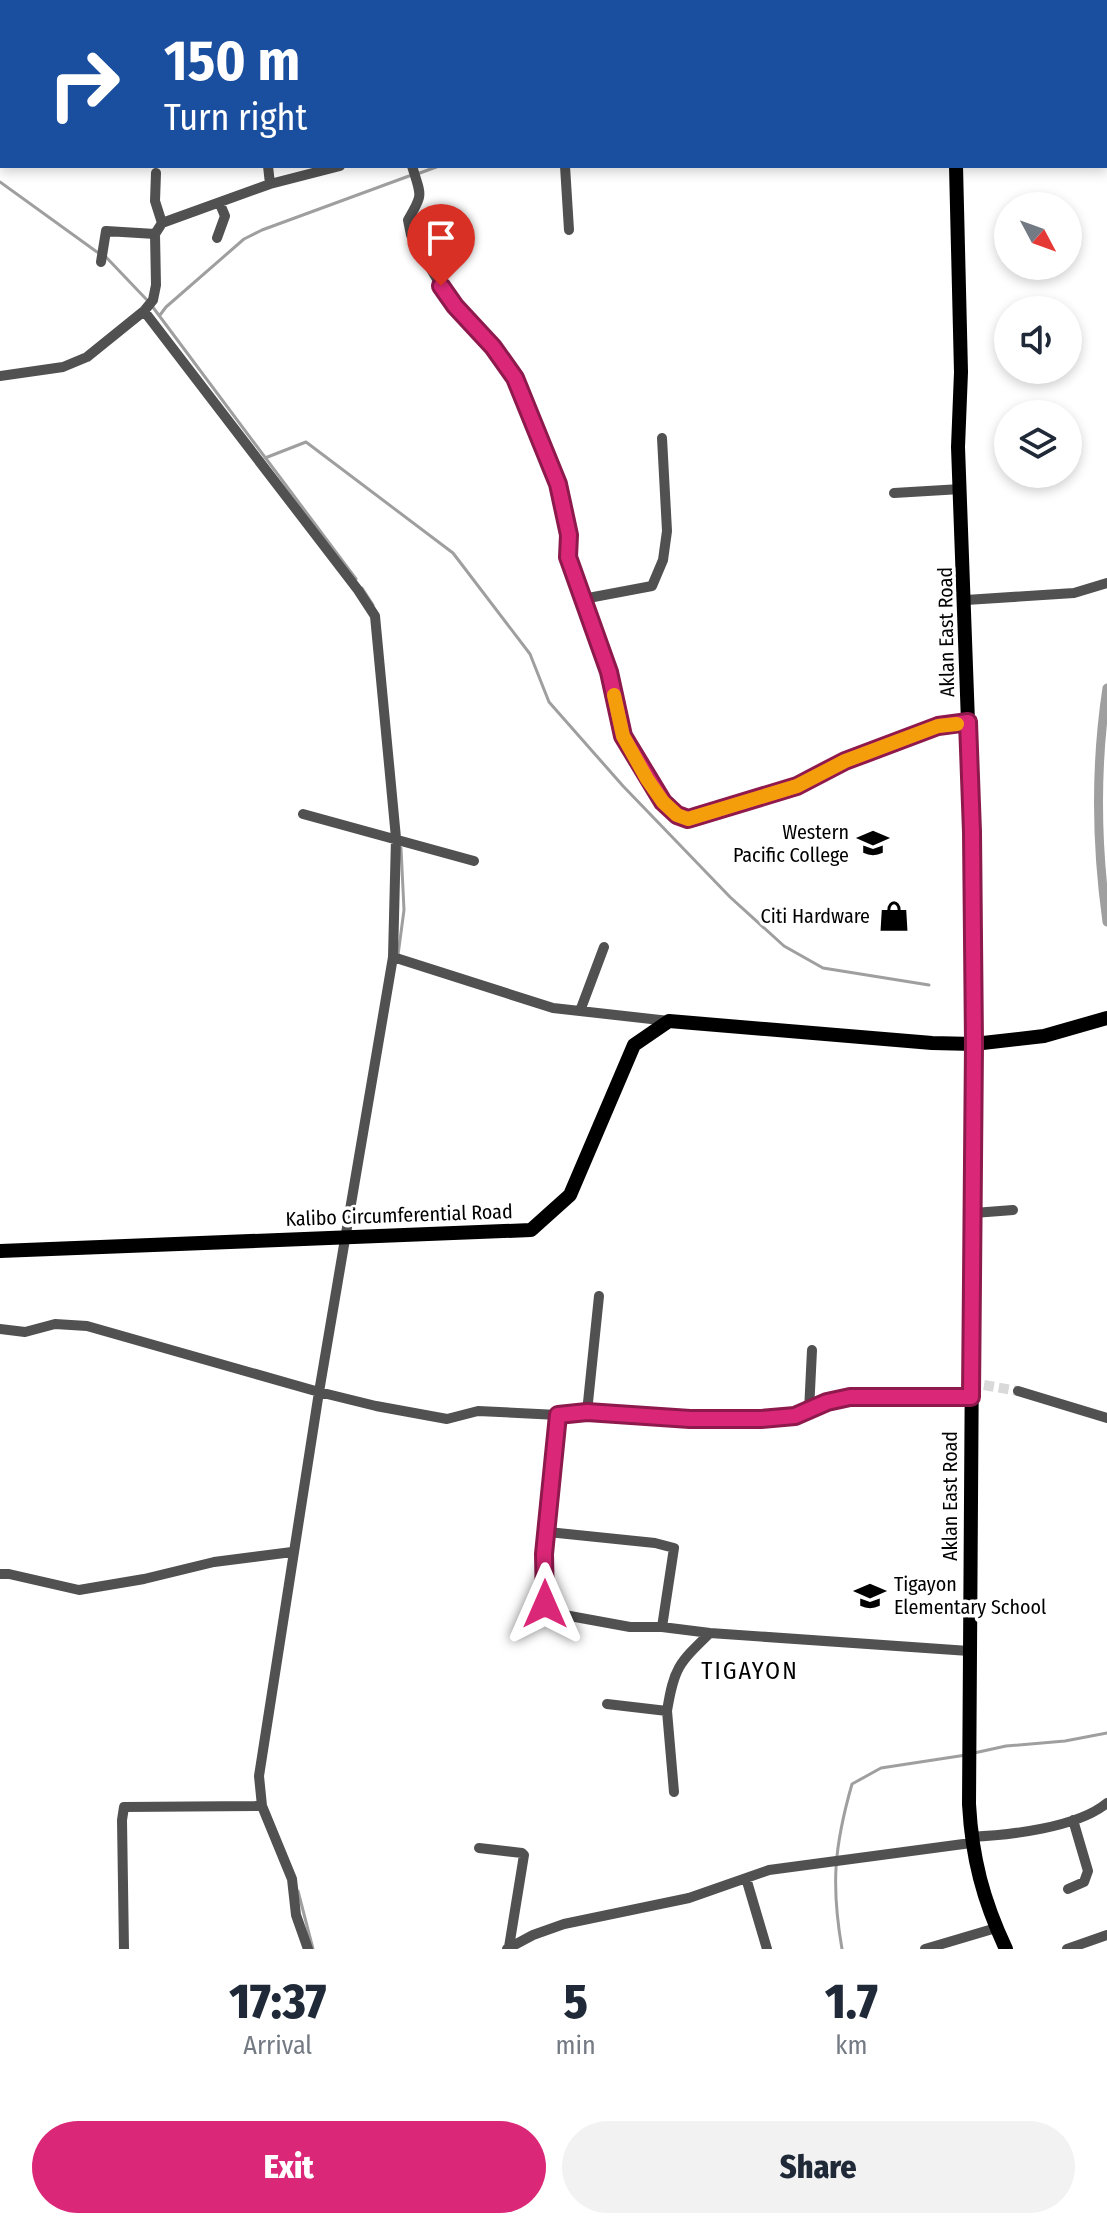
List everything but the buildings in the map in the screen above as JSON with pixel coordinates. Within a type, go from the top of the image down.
[{"type":"main road","name":"Aklan East Road","points":[[956,168],[961,372],[958,447],[966,600],[972,832],[977,1383],[971,1397],[968,1770],[971,1840],[983,1897],[1006,1949]]},
{"type":"main road","points":[[669,1021],[974,1044],[1057,1033],[1107,1018]]},
{"type":"main road","name":"Kalibo Circumferential Road","points":[[0,1251],[531,1230],[570,1195],[634,1045],[669,1021]]},
{"type":"street","points":[[268,168],[270,184]]},
{"type":"street","points":[[0,376],[63,367],[87,357],[144,311],[153,300],[156,285],[155,234],[162,223],[270,184],[332,168]]},
{"type":"street","points":[[413,168],[420,194],[419,205],[408,220],[411,235],[455,306],[493,347],[515,378],[558,484],[569,535],[568,557],[609,672],[623,736],[663,802],[677,815],[688,819],[797,786],[845,761],[938,726],[968,722]]},
{"type":"street","points":[[565,168],[569,230]]},
{"type":"street","points":[[156,173],[155,201],[162,223]]},
{"type":"street","points":[[217,238],[225,216],[220,204]]},
{"type":"street","points":[[101,262],[106,231],[155,234]]},
{"type":"street","points":[[144,311],[375,616],[396,838],[393,957],[292,1552],[259,1776],[262,1806],[292,1879],[296,1915],[308,1949]]},
{"type":"street","points":[[583,599],[652,586],[663,560],[667,531],[662,438]]},
{"type":"street","points":[[894,493],[961,489]]},
{"type":"street","points":[[966,600],[1074,593],[1107,583]]},
{"type":"street","points":[[303,814],[474,861]]},
{"type":"street","points":[[580,1011],[604,947]]},
{"type":"street","points":[[393,957],[553,1008],[669,1021]]},
{"type":"street","points":[[974,1213],[1013,1210]]},
{"type":"street","points":[[587,1412],[599,1296]]},
{"type":"street","points":[[0,1329],[25,1332],[55,1324],[87,1326],[319,1392],[447,1419],[478,1411],[558,1415],[587,1412],[714,1419],[795,1416],[827,1402],[850,1397],[971,1397]]},
{"type":"street","points":[[809,1411],[812,1350]]},
{"type":"street","points":[[1018,1391],[1107,1418]]},
{"type":"street","points":[[558,1415],[544,1554],[545,1604],[548,1612],[630,1627],[969,1651]]},
{"type":"street","points":[[548,1532],[655,1543],[674,1548],[662,1627]]},
{"type":"street","points":[[0,1574],[79,1590],[144,1579],[214,1562],[292,1552]]},
{"type":"street","points":[[674,1792],[667,1711],[671,1680],[677,1668],[710,1633]]},
{"type":"street","points":[[607,1704],[667,1711]]},
{"type":"street","points":[[508,1948],[564,1924],[689,1898],[769,1870],[1002,1836],[1073,1820],[1107,1803]]},
{"type":"street","points":[[124,1949],[124,1807],[262,1806]]},
{"type":"street","points":[[1068,1889],[1084,1882],[1088,1871],[1073,1820]]},
{"type":"street","points":[[479,1848],[524,1855],[508,1948]]},
{"type":"street","points":[[746,1878],[767,1949]]},
{"type":"street","points":[[925,1949],[996,1928]]},
{"type":"street","points":[[1067,1949],[1107,1935]]},
{"type":"waterway","points":[[417,174],[434,168]]},
{"type":"waterway","points":[[160,315],[244,239],[409,176]]},
{"type":"waterway","points":[[0,182],[97,252]]},
{"type":"waterway","points":[[105,256],[146,299]]},
{"type":"waterway","points":[[152,306],[356,579]]},
{"type":"waterway","points":[[265,458],[306,442],[453,553],[530,654],[549,702],[623,786],[730,897],[784,946],[823,968],[929,985]]},
{"type":"waterway","points":[[362,588],[373,605]]},
{"type":"waterway","points":[[1107,688],[1100,747],[1098,805],[1107,922]]},
{"type":"waterway","points":[[398,955],[404,910],[401,848]]},
{"type":"waterway","points":[[974,1753],[1107,1733]]},
{"type":"waterway","points":[[842,1949],[836,1905],[836,1866],[841,1827],[852,1784],[881,1768],[966,1755]]},
{"type":"waterway","points":[[298,1891],[313,1949]]},
{"type":"tunnel","points":[[984,1385],[1018,1391]]},
{"type":"slow traffic","points":[[614,695],[623,736],[647,779],[663,802],[677,815],[688,819],[797,786],[845,761],[938,726],[957,724]]},
{"type":"place","name":"Western Pacific College","points":[[873,843]]},
{"type":"place","name":"Citi Hardware","points":[[894,916]]},
{"type":"place","name":"Tigayon Elementary School","points":[[870,1596]]},
{"type":"district","name":"TIGAYON","points":[[750,1671]]},
{"type":"route","points":[[441,286],[515,378],[558,484],[569,535],[568,557],[609,672],[623,736],[647,779],[663,802],[677,815],[688,819],[797,786],[845,761],[902,739],[938,726],[968,722],[974,1044],[971,1397],[850,1397],[827,1402],[795,1416],[761,1419],[690,1419],[587,1412],[558,1415],[544,1554],[545,1604]]}]
